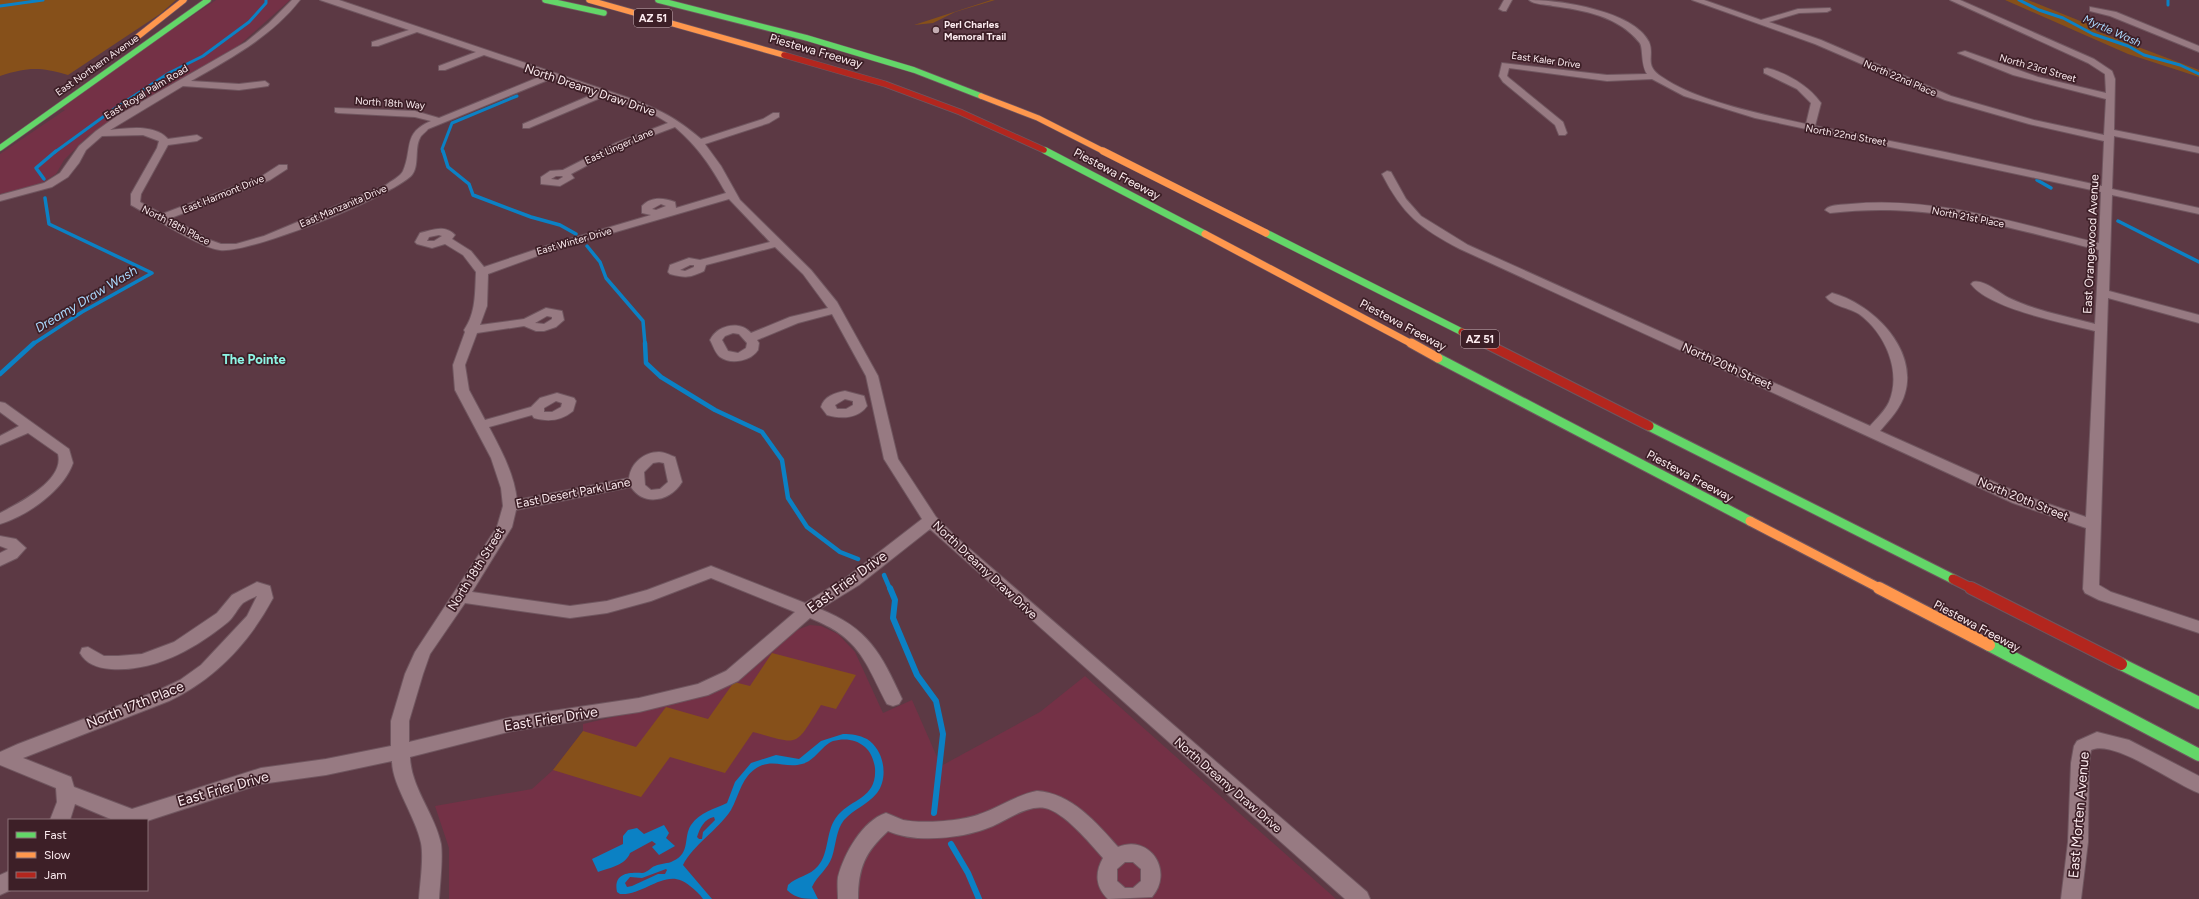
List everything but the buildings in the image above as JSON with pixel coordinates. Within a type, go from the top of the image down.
[{"type":"main road","name":"East Northern Avenue","points":[[184,0],[133,40],[193,0]]},
{"type":"main road","name":"East Northern Avenue","points":[[0,148],[208,0]]},
{"type":"main road","points":[[545,0],[717,36]]},
{"type":"main road","name":"Piestewa Freeway","points":[[589,0],[885,84],[960,112],[1049,152],[2199,755]]},
{"type":"main road","name":"Piestewa Freeway","points":[[658,0],[742,21],[914,70],[1038,118],[2199,703]]},
{"type":"main road","points":[[676,0],[742,21]]},
{"type":"street","name":"East Royal Palm Road","points":[[0,198],[48,185],[64,175],[74,163],[82,148],[99,133],[120,118],[249,44],[272,25],[296,0]]},
{"type":"street","name":"North Dreamy Draw Drive","points":[[324,0],[336,2],[482,53],[604,93],[649,109],[676,123],[699,143],[716,166],[732,195],[746,213],[807,272],[835,310],[872,376],[891,459],[931,521],[1077,653],[1360,899]]},
{"type":"street","points":[[1503,9],[1508,0]]},
{"type":"street","name":"North 22nd Street","points":[[1533,0],[1598,12],[1632,28],[1645,43],[1644,59],[1647,67],[1655,76],[1687,93],[1734,110],[1810,128],[1911,147],[2199,211]]},
{"type":"street","name":"North 22nd Place","points":[[1696,0],[1818,42],[1948,98],[2011,117],[2199,150]]},
{"type":"street","name":"East Orangewood Avenue","points":[[1954,0],[2101,67],[2109,73],[2111,79],[2110,135],[2100,328],[2090,579],[2091,589],[2105,596],[2199,628]]},
{"type":"street","points":[[2092,9],[2113,14],[2199,50]]},
{"type":"street","points":[[1761,22],[1798,11],[1827,10]]},
{"type":"street","points":[[375,44],[416,30]]},
{"type":"street","name":"East Royal Palm Road","points":[[249,44],[261,44]]},
{"type":"street","points":[[442,68],[482,53]]},
{"type":"street","name":"North 23rd Street","points":[[1962,53],[1993,67],[2029,78],[2111,97]]},
{"type":"street","name":"East Kaler Drive","points":[[1562,133],[1560,124],[1506,80],[1503,76],[1505,65],[1607,78],[1655,76]]},
{"type":"street","points":[[1767,71],[1802,88],[1811,95],[1816,103],[1810,128]]},
{"type":"street","name":"East Manzanita Drive","points":[[236,246],[268,238],[390,187],[408,173],[415,137],[425,128],[550,76]]},
{"type":"street","points":[[181,83],[238,87],[265,84]]},
{"type":"street","points":[[526,126],[604,93]]},
{"type":"street","name":"North 18th Way","points":[[338,110],[415,114],[440,121]]},
{"type":"street","points":[[699,143],[766,121],[776,115]]},
{"type":"street","name":"East Linger Lane","points":[[565,173],[590,158],[642,135],[676,123]]},
{"type":"street","points":[[99,133],[146,132],[162,137],[163,143],[197,138]]},
{"type":"street","name":"North 18th Place","points":[[163,143],[134,199],[139,206],[206,242],[220,247],[236,246]]},
{"type":"street","name":"East Harmont Drive","points":[[161,218],[266,178],[283,167]]},
{"type":"street","name":"North 20th Street","points":[[1386,174],[1400,201],[1411,214],[1423,224],[1447,239],[2018,499],[2092,525]]},
{"type":"street","name":"East Winter Drive","points":[[482,272],[570,242],[732,195]]},
{"type":"street","name":"North 21st Place","points":[[1830,210],[1872,206],[1901,206],[1945,211],[2105,248]]},
{"type":"street","points":[[445,240],[467,253],[482,272]]},
{"type":"street","points":[[700,264],[778,243]]},
{"type":"street","name":"North 18th Street","points":[[429,899],[431,844],[420,810],[402,770],[400,752],[400,721],[414,674],[424,652],[504,527],[510,506],[508,488],[498,458],[462,390],[459,365],[470,330],[481,306],[482,272]]},
{"type":"street","points":[[1976,284],[1992,296],[2013,305],[2100,328]]},
{"type":"street","points":[[2103,293],[2199,319]]},
{"type":"street","points":[[1832,297],[1867,314],[1886,336],[1897,358],[1901,380],[1895,403],[1872,432]]},
{"type":"street","points":[[750,338],[794,320],[835,310]]},
{"type":"street","points":[[470,330],[528,322]]},
{"type":"street","points":[[860,402],[877,400]]},
{"type":"street","points":[[0,406],[64,452],[66,463],[57,480],[42,494],[0,519]]},
{"type":"street","points":[[481,425],[536,410]]},
{"type":"street","points":[[0,441],[29,428]]},
{"type":"street","name":"East Desert Park Lane","points":[[510,506],[636,481]]},
{"type":"street","name":"East Frier Drive","points":[[127,818],[261,776],[326,767],[400,752],[512,724],[639,705],[702,690],[732,676],[822,599],[863,574],[915,531],[931,521]]},
{"type":"street","points":[[0,541],[11,543],[18,548],[12,554],[0,560]]},
{"type":"street","points":[[461,596],[570,612],[607,607],[651,595],[711,572],[808,610],[834,622],[861,641],[882,674],[893,699]]},
{"type":"street","name":"North 17th Place","points":[[88,653],[101,662],[118,663],[143,660],[180,647],[223,617],[238,600],[257,588],[264,590],[265,598],[253,620],[218,659],[186,685],[162,696],[24,749],[4,759],[64,783],[67,792],[127,818]]},
{"type":"street","name":"East Morten Avenue","points":[[2071,899],[2078,842],[2080,763],[2083,746],[2097,739],[2123,745],[2199,785]]},
{"type":"street","points":[[60,819],[66,808],[67,792]]},
{"type":"street","points":[[848,899],[848,878],[864,841],[886,821],[903,828],[945,828],[979,824],[1033,800],[1045,800],[1063,807],[1103,843],[1115,858]]},
{"type":"shaded area","points":[[0,0],[176,0],[160,14],[68,75],[41,69],[34,69],[0,76]]},
{"type":"shaded area","points":[[216,0],[290,0],[237,47],[114,118],[88,136],[64,160],[56,174],[43,182],[24,189],[0,194],[0,154],[65,110],[61,109],[144,48]]},
{"type":"shaded area","points":[[991,0],[995,0],[955,12],[933,23],[914,25]]},
{"type":"shaded area","points":[[2005,0],[2028,0],[2095,27],[2096,31],[2199,70],[2199,77],[2128,54]]},
{"type":"shaded area","points":[[810,625],[821,626],[838,634],[855,652],[883,713],[912,700],[941,766],[1040,712],[1085,676],[1336,899],[449,899],[449,848],[435,806],[532,789],[553,770],[583,731],[583,724],[712,694],[746,675],[797,630]]},
{"type":"shaded area","points":[[772,653],[856,675],[836,709],[821,705],[806,729],[795,740],[788,741],[753,732],[725,773],[670,757],[641,797],[553,770],[583,731],[636,747],[666,707],[708,719],[734,682],[750,686]]},
{"type":"water","points":[[843,734],[855,735],[867,739],[873,744],[881,757],[884,772],[881,787],[877,793],[869,801],[848,816],[841,824],[830,861],[812,887],[818,899],[805,899],[798,897],[787,890],[788,885],[811,872],[818,866],[824,854],[831,827],[838,815],[868,792],[872,786],[875,778],[875,768],[871,754],[858,742],[850,740],[833,741],[829,743],[811,760],[802,764],[767,764],[750,773],[743,783],[731,810],[726,817],[699,844],[683,865],[712,899],[703,899],[690,886],[681,880],[673,879],[664,880],[638,891],[620,894],[617,892],[617,881],[623,875],[644,873],[660,864],[671,862],[679,858],[686,844],[687,835],[691,825],[703,814],[727,803],[735,782],[751,763],[776,755],[799,759],[821,741]],"holes":[[[714,817],[715,820],[703,832],[702,839],[699,839],[697,837],[703,824]],[[666,869],[665,874],[658,874],[632,886],[627,887],[625,883],[630,877],[642,878]]]},
{"type":"water","points":[[664,825],[669,833],[666,838],[675,846],[659,855],[652,847],[656,844],[652,841],[630,853],[621,863],[598,872],[592,859],[623,844],[623,836],[628,830],[637,828],[644,834]]},
{"type":"waterway","points":[[0,6],[43,0]]},
{"type":"waterway","name":"Dreamy Draw Wash","points":[[55,152],[114,109],[169,73],[203,56],[249,22],[266,3],[266,0]]},
{"type":"waterway","name":"Myrtle Wash","points":[[2019,0],[2039,10],[2063,18],[2093,34],[2128,46],[2144,55],[2180,65],[2199,74]]},
{"type":"waterway","points":[[2168,0],[2168,5]]},
{"type":"waterway","points":[[443,152],[442,149],[452,123],[517,96]]},
{"type":"waterway","name":"Dreamy Draw Wash","points":[[44,179],[36,168],[56,151]]},
{"type":"waterway","points":[[443,151],[448,167],[469,184],[473,195],[531,217],[560,225],[576,234]]},
{"type":"waterway","points":[[2037,180],[2051,188]]},
{"type":"waterway","name":"Dreamy Draw Wash","points":[[33,344],[82,312],[152,273],[49,224],[45,198]]},
{"type":"waterway","points":[[2118,221],[2199,262]]},
{"type":"waterway","points":[[587,246],[600,262],[606,278],[643,321],[645,344]]},
{"type":"waterway","name":"Dreamy Draw Wash","points":[[0,374],[34,343]]},
{"type":"waterway","points":[[645,343],[646,363],[661,377],[715,410],[762,432],[782,460],[788,498],[807,527],[840,552],[858,559]]},
{"type":"waterway","points":[[884,575],[890,589]]},
{"type":"waterway","points":[[890,588],[895,600],[893,618],[917,675],[936,701],[943,734],[934,813]]},
{"type":"waterway","points":[[951,844],[968,873],[979,899]]},
{"type":"traffic: fast","points":[[0,148],[208,0]]},
{"type":"traffic: fast","points":[[545,0],[604,13]]},
{"type":"traffic: fast","points":[[658,0],[807,38],[914,70],[981,96]]},
{"type":"traffic: fast","points":[[1044,150],[1205,234]]},
{"type":"traffic: fast","points":[[1266,233],[1462,332]]},
{"type":"traffic: fast","points":[[1438,358],[1750,521]]},
{"type":"traffic: fast","points":[[1649,426],[1953,579]]},
{"type":"traffic: fast","points":[[1989,645],[2199,755]]},
{"type":"traffic: fast","points":[[2121,664],[2199,703]]},
{"type":"traffic: slow","points":[[136,38],[184,0]]},
{"type":"traffic: slow","points":[[589,0],[784,55]]},
{"type":"traffic: slow","points":[[981,96],[1038,118],[1266,233]]},
{"type":"traffic: slow","points":[[1205,234],[1438,358]]},
{"type":"traffic: slow","points":[[1750,521],[1989,645]]},
{"type":"traffic: jam","points":[[784,55],[885,84],[960,112],[1044,150]]},
{"type":"traffic: jam","points":[[1462,332],[1649,426]]},
{"type":"traffic: jam","points":[[1953,579],[2121,664]]},
{"type":"place","name":"Perl Charles Memoral Trail","points":[[936,30]]},
{"type":"district","name":"The Pointe","points":[[254,359]]}]
